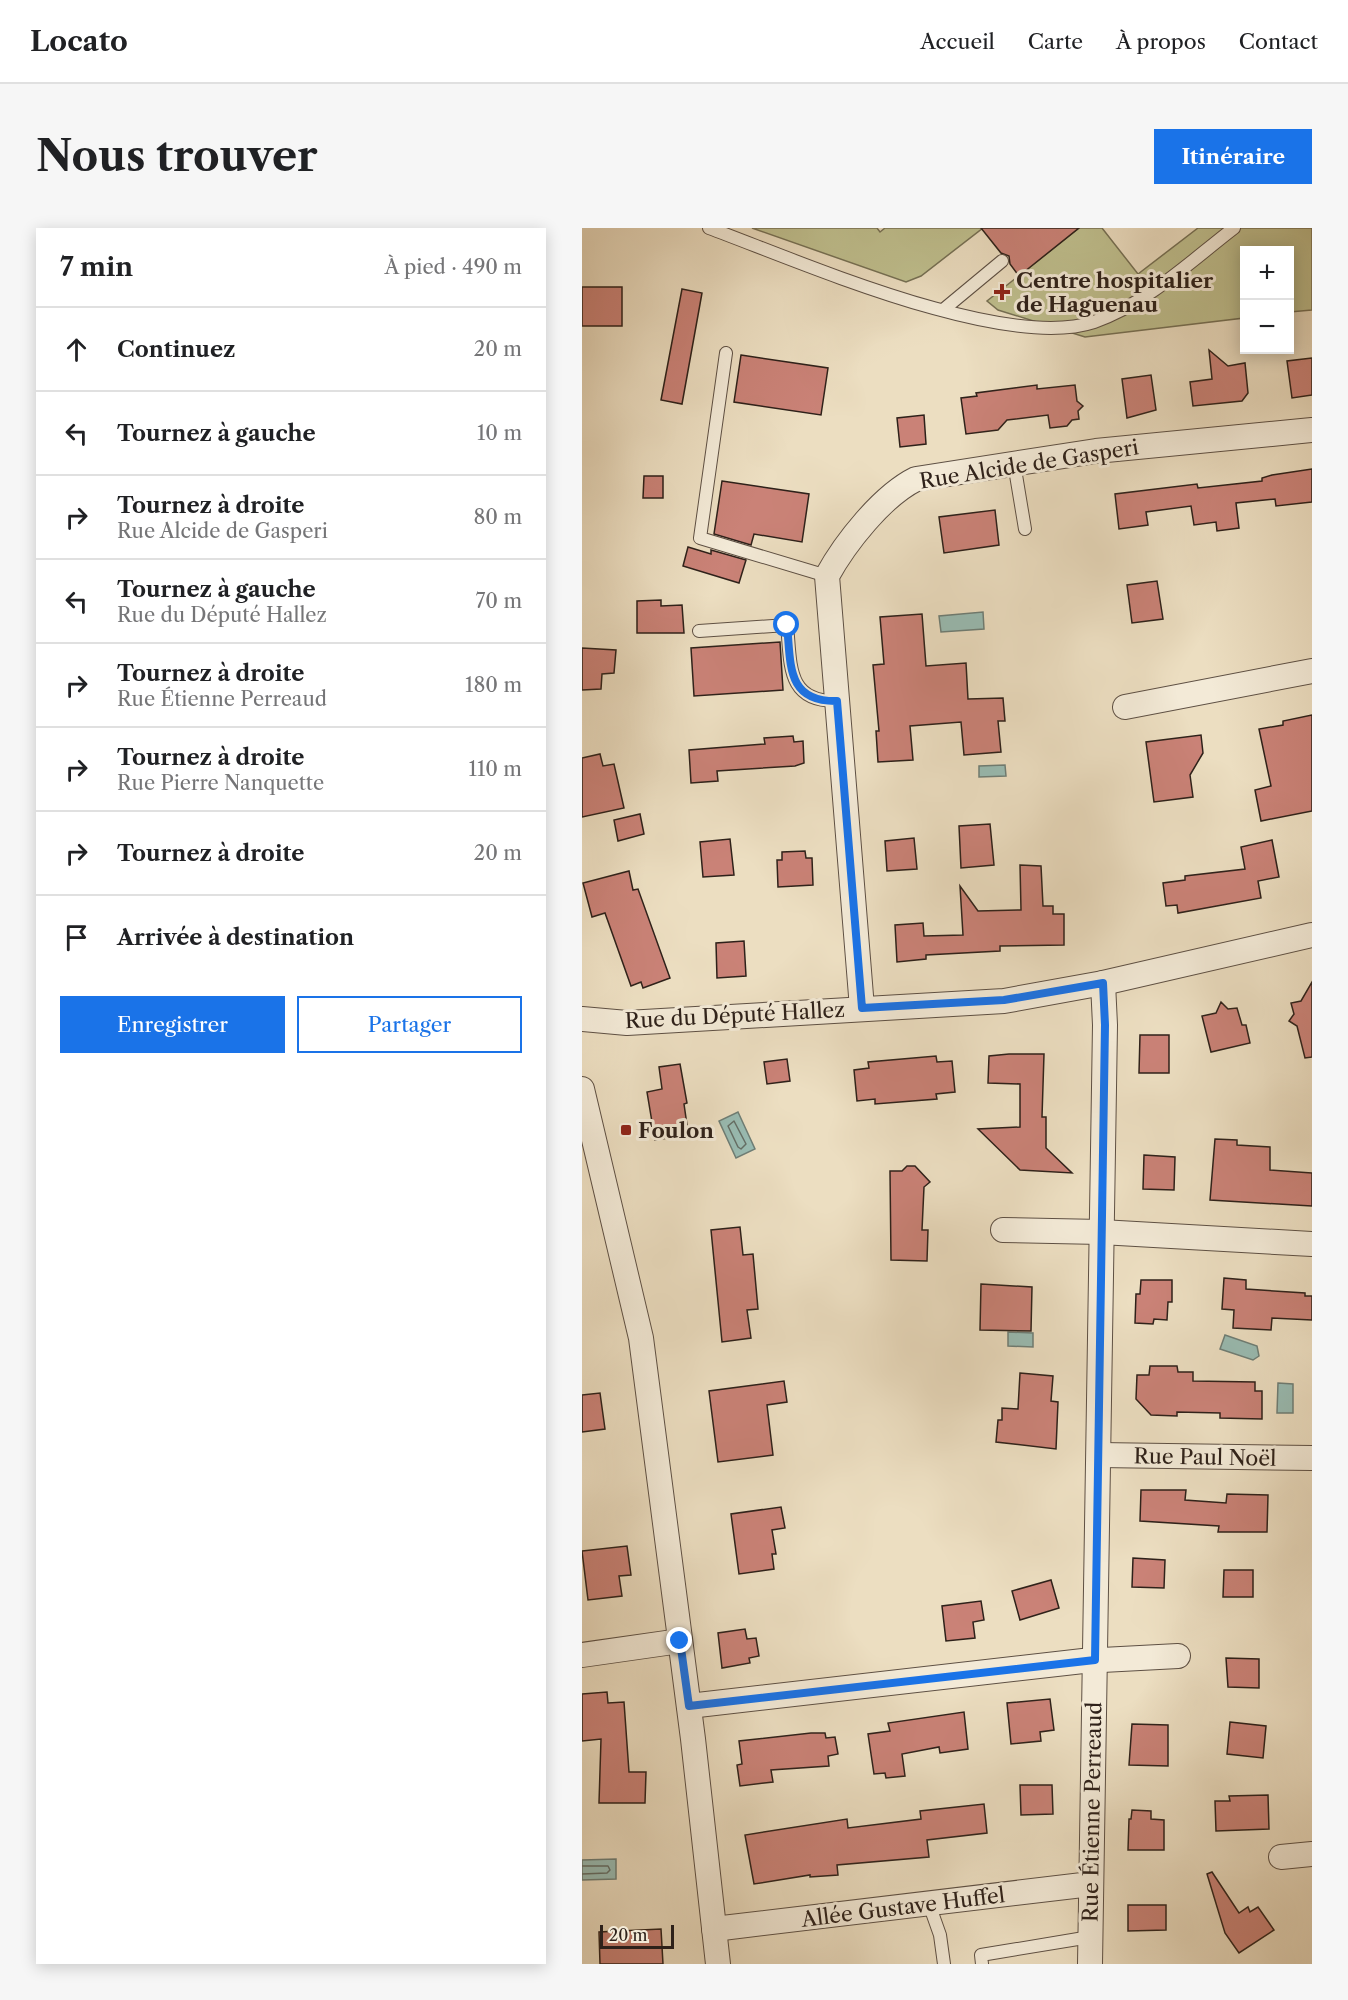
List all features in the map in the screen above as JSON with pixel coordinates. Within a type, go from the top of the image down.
[{"type":"street","name":"Rue Alcide de Gasperi","points":[[827,576],[840,552],[900,487],[924,477],[1096,451],[1312,430]]},
{"type":"street","points":[[827,576],[862,1008]]},
{"type":"street","points":[[1125,707],[1312,671]]},
{"type":"street","name":"Rue du Député Hallez","points":[[582,1019],[627,1023],[1004,1000],[1103,983],[1312,935]]},
{"type":"street","name":"Rue Étienne Perreaud","points":[[1089,1964],[1099,1455],[1105,1025],[1103,983]]},
{"type":"street","points":[[582,1089],[641,1338],[689,1706],[718,1964]]},
{"type":"street","points":[[1004,1230],[1101,1232],[1312,1244]]},
{"type":"street","name":"Rue Paul Noël","points":[[1099,1455],[1312,1458]]},
{"type":"street","points":[[582,1655],[680,1641]]},
{"type":"street","points":[[689,1706],[1095,1660],[1178,1656]]},
{"type":"street","points":[[1281,1857],[1312,1854]]},
{"type":"street","name":"Allée Gustave Huffel","points":[[714,1929],[1091,1884]]},
{"type":"lane","points":[[709,228],[877,290],[943,310],[1028,326],[1065,328],[1094,322],[1126,307],[1162,283],[1234,228]]},
{"type":"lane","points":[[943,310],[1002,261]]},
{"type":"lane","points":[[726,353],[700,538],[827,576]]},
{"type":"lane","points":[[1014,463],[1025,529]]},
{"type":"lane","points":[[699,631],[787,625],[792,673],[797,685],[806,696],[819,701],[837,701]]},
{"type":"lane","points":[[929,1904],[940,1935],[944,1964]]},
{"type":"lane","points":[[982,1964],[981,1955],[1090,1937]]},
{"type":"green space","points":[[752,228],[877,228],[880,232],[885,228],[983,228],[921,276],[906,282]]},
{"type":"green space","points":[[1079,228],[1102,228],[1138,274],[1198,228],[1312,228],[1312,310],[1294,312],[1294,246],[1240,246],[1240,318],[1085,337],[998,310],[987,301]]},
{"type":"water","points":[[983,612],[984,629],[941,632],[939,616]]},
{"type":"water","points":[[1005,765],[1006,776],[979,777],[979,766]]},
{"type":"water","points":[[738,1112],[755,1149],[736,1158],[719,1121]]},
{"type":"water","points":[[1008,1332],[1033,1333],[1033,1347],[1008,1346]]},
{"type":"water","points":[[1225,1335],[1257,1346],[1259,1356],[1253,1360],[1220,1349]]},
{"type":"water","points":[[1278,1383],[1293,1384],[1293,1413],[1277,1413]]},
{"type":"water","points":[[616,1859],[616,1879],[582,1880],[582,1860]]},
{"type":"building","points":[[981,228],[1079,228],[1019,276],[1010,264],[1009,256],[1001,253]]},
{"type":"building","points":[[582,287],[622,287],[622,326],[582,326]]},
{"type":"building","points":[[682,289],[702,293],[682,404],[661,400]]},
{"type":"building","points":[[1209,350],[1228,366],[1245,363],[1248,393],[1242,401],[1193,406],[1190,382],[1212,379]]},
{"type":"building","points":[[741,355],[828,368],[821,415],[734,402]]},
{"type":"building","points":[[1312,358],[1312,395],[1292,398],[1287,361]]},
{"type":"building","points":[[1151,375],[1156,410],[1127,418],[1122,379]]},
{"type":"building","points":[[1037,385],[1037,389],[1075,385],[1077,401],[1083,406],[1078,411],[1079,419],[1072,420],[1067,426],[1050,428],[1048,415],[1007,420],[998,430],[966,434],[961,398],[977,396],[976,393]]},
{"type":"building","points":[[924,415],[926,444],[900,447],[897,418]]},
{"type":"building","points":[[1312,469],[1312,502],[1276,506],[1275,499],[1236,503],[1239,528],[1217,531],[1216,522],[1194,525],[1191,506],[1146,512],[1148,525],[1119,529],[1115,494],[1197,484],[1198,488],[1262,481],[1262,478],[1272,475]]},
{"type":"building","points":[[644,476],[663,476],[663,498],[643,498]]},
{"type":"building","points":[[722,481],[809,494],[802,542],[754,534],[751,545],[714,534]]},
{"type":"building","points":[[995,510],[999,545],[944,553],[939,517]]},
{"type":"building","points":[[688,547],[711,554],[711,550],[746,560],[739,583],[683,566]]},
{"type":"building","points":[[1157,581],[1163,619],[1132,623],[1127,585]]},
{"type":"building","points":[[661,600],[661,606],[682,605],[684,633],[637,633],[637,601]]},
{"type":"building","points":[[922,614],[926,666],[966,663],[968,699],[1003,698],[1005,721],[998,721],[1001,752],[964,755],[961,722],[910,726],[913,760],[878,762],[876,731],[879,731],[873,665],[884,664],[880,617]]},
{"type":"building","points":[[780,642],[783,690],[694,696],[691,648]]},
{"type":"building","points":[[582,648],[616,650],[614,673],[602,674],[601,689],[582,690]]},
{"type":"building","points":[[1312,715],[1312,811],[1261,821],[1255,790],[1271,786],[1259,729],[1283,725],[1283,721]]},
{"type":"building","points":[[1201,735],[1203,753],[1190,775],[1193,797],[1154,802],[1146,742]]},
{"type":"building","points":[[793,736],[794,742],[803,741],[804,763],[795,766],[717,771],[718,781],[691,783],[689,750],[765,744],[764,738]]},
{"type":"building","points":[[600,754],[603,766],[614,764],[624,808],[582,817],[582,758]]},
{"type":"building","points":[[640,814],[644,834],[618,841],[614,820]]},
{"type":"building","points":[[990,824],[994,865],[961,868],[959,826]]},
{"type":"building","points":[[914,838],[917,869],[887,871],[885,841]]},
{"type":"building","points":[[730,839],[734,875],[703,877],[700,842]]},
{"type":"building","points":[[1272,840],[1279,877],[1258,881],[1261,898],[1178,913],[1177,905],[1166,906],[1163,883],[1185,880],[1185,876],[1245,869],[1241,847]]},
{"type":"building","points":[[805,851],[806,858],[812,858],[813,885],[778,887],[777,860],[782,860],[782,852]]},
{"type":"building","points":[[1020,865],[1041,866],[1043,906],[1053,906],[1053,914],[1064,914],[1064,945],[1000,946],[1000,951],[926,955],[926,959],[897,962],[895,925],[923,923],[924,936],[963,935],[960,886],[978,911],[1021,910]]},
{"type":"building","points":[[629,871],[633,890],[638,889],[670,978],[643,988],[641,982],[631,986],[605,913],[592,917],[583,883]]},
{"type":"building","points":[[744,941],[746,976],[717,978],[716,943]]},
{"type":"building","points":[[1312,982],[1312,1057],[1305,1058],[1297,1026],[1289,1021],[1294,1014],[1291,1003],[1301,1001]]},
{"type":"building","points":[[1221,1002],[1228,1009],[1237,1008],[1242,1025],[1246,1025],[1250,1043],[1211,1052],[1202,1016],[1216,1013]]},
{"type":"building","points":[[1140,1035],[1169,1035],[1169,1073],[1139,1073]]},
{"type":"building","points":[[1044,1054],[1042,1117],[1046,1117],[1046,1148],[1072,1173],[1020,1170],[978,1129],[1020,1127],[1020,1084],[988,1083],[989,1056]]},
{"type":"building","points":[[936,1056],[937,1062],[952,1061],[955,1092],[936,1094],[937,1099],[875,1104],[875,1099],[857,1101],[854,1070],[869,1068],[868,1062]]},
{"type":"building","points":[[787,1059],[790,1081],[767,1084],[764,1062]]},
{"type":"building","points":[[680,1064],[687,1103],[684,1104],[687,1125],[682,1136],[655,1140],[647,1092],[662,1089],[659,1067]]},
{"type":"building","points":[[1215,1139],[1237,1140],[1237,1145],[1270,1147],[1270,1170],[1312,1173],[1312,1206],[1210,1200]]},
{"type":"building","points":[[1144,1155],[1175,1157],[1174,1190],[1143,1189]]},
{"type":"building","points":[[907,1166],[915,1166],[930,1182],[924,1187],[922,1230],[928,1230],[927,1261],[891,1260],[890,1171],[902,1171]]},
{"type":"building","points":[[740,1227],[743,1255],[753,1254],[758,1309],[747,1310],[751,1338],[722,1342],[711,1230]]},
{"type":"building","points":[[1224,1278],[1246,1280],[1246,1289],[1305,1293],[1305,1296],[1312,1296],[1312,1320],[1272,1318],[1271,1330],[1233,1328],[1234,1310],[1222,1309]]},
{"type":"building","points":[[1141,1280],[1172,1280],[1172,1302],[1168,1302],[1167,1320],[1154,1319],[1153,1324],[1135,1323],[1136,1294],[1140,1294]]},
{"type":"building","points":[[981,1284],[1032,1287],[1031,1331],[980,1330]]},
{"type":"building","points":[[1150,1366],[1177,1366],[1178,1372],[1193,1372],[1193,1381],[1255,1382],[1255,1391],[1262,1391],[1262,1419],[1220,1418],[1220,1413],[1177,1412],[1177,1416],[1151,1415],[1136,1399],[1137,1375],[1149,1375]]},
{"type":"building","points":[[1020,1373],[1053,1376],[1051,1401],[1058,1402],[1056,1449],[996,1442],[998,1420],[1002,1420],[1002,1408],[1018,1409]]},
{"type":"building","points":[[784,1381],[787,1402],[767,1405],[773,1455],[718,1462],[709,1391]]},
{"type":"building","points":[[600,1393],[605,1429],[582,1432],[582,1395]]},
{"type":"building","points":[[1141,1490],[1186,1490],[1185,1500],[1226,1503],[1227,1494],[1268,1495],[1267,1532],[1218,1532],[1219,1526],[1140,1521]]},
{"type":"building","points":[[781,1507],[785,1528],[772,1530],[776,1554],[772,1554],[774,1569],[739,1574],[731,1514]]},
{"type":"building","points":[[627,1546],[631,1575],[619,1576],[622,1596],[588,1600],[582,1551]]},
{"type":"building","points":[[1133,1558],[1165,1560],[1164,1588],[1132,1587]]},
{"type":"building","points":[[1224,1570],[1253,1570],[1253,1597],[1223,1597]]},
{"type":"building","points":[[1051,1580],[1059,1608],[1020,1620],[1012,1591]]},
{"type":"building","points":[[981,1601],[984,1620],[973,1622],[975,1638],[946,1641],[942,1606]]},
{"type":"building","points":[[745,1629],[747,1639],[756,1638],[759,1656],[749,1658],[750,1663],[722,1668],[718,1633]]},
{"type":"building","points":[[1226,1658],[1259,1659],[1259,1688],[1228,1687]]},
{"type":"building","points":[[607,1692],[608,1703],[624,1702],[629,1772],[646,1772],[645,1803],[599,1803],[601,1739],[582,1741],[582,1694]]},
{"type":"building","points":[[1050,1699],[1054,1730],[1040,1732],[1041,1741],[1011,1744],[1007,1703]]},
{"type":"building","points":[[964,1712],[968,1749],[940,1753],[939,1747],[902,1754],[905,1776],[886,1778],[885,1773],[874,1774],[868,1734],[890,1731],[888,1723]]},
{"type":"building","points":[[1230,1722],[1266,1726],[1263,1758],[1227,1754]]},
{"type":"building","points":[[1132,1724],[1168,1725],[1168,1766],[1129,1765]]},
{"type":"building","points":[[825,1733],[826,1738],[835,1737],[838,1754],[828,1756],[829,1766],[771,1770],[773,1782],[740,1786],[737,1765],[742,1764],[739,1741]]},
{"type":"building","points":[[1020,1785],[1052,1785],[1053,1814],[1021,1815]]},
{"type":"building","points":[[1268,1795],[1269,1829],[1216,1831],[1215,1801],[1230,1801],[1229,1796]]},
{"type":"building","points":[[984,1804],[987,1833],[927,1840],[929,1857],[837,1865],[838,1875],[810,1877],[810,1875],[754,1884],[745,1835],[847,1819],[848,1828],[921,1819],[920,1811]]},
{"type":"building","points":[[1132,1810],[1151,1811],[1151,1819],[1164,1820],[1164,1850],[1128,1850],[1129,1819],[1131,1819]]},
{"type":"building","points":[[1212,1872],[1239,1913],[1248,1907],[1250,1912],[1258,1907],[1274,1930],[1239,1953],[1225,1933],[1207,1874]]},
{"type":"building","points":[[1128,1905],[1166,1905],[1166,1930],[1128,1931]]},
{"type":"building","points":[[661,1929],[663,1964],[600,1964],[599,1932]]},
{"type":"place","name":"Centre hospitalier de Haguenau","points":[[1002,292]]},
{"type":"place","name":"Foulon","points":[[626,1130]]},
{"type":"route","points":[[680,1641],[689,1706],[1095,1660],[1105,1025],[1103,983],[1004,1000],[862,1008],[837,701],[819,701],[806,696],[797,685],[792,673],[787,625]]}]
